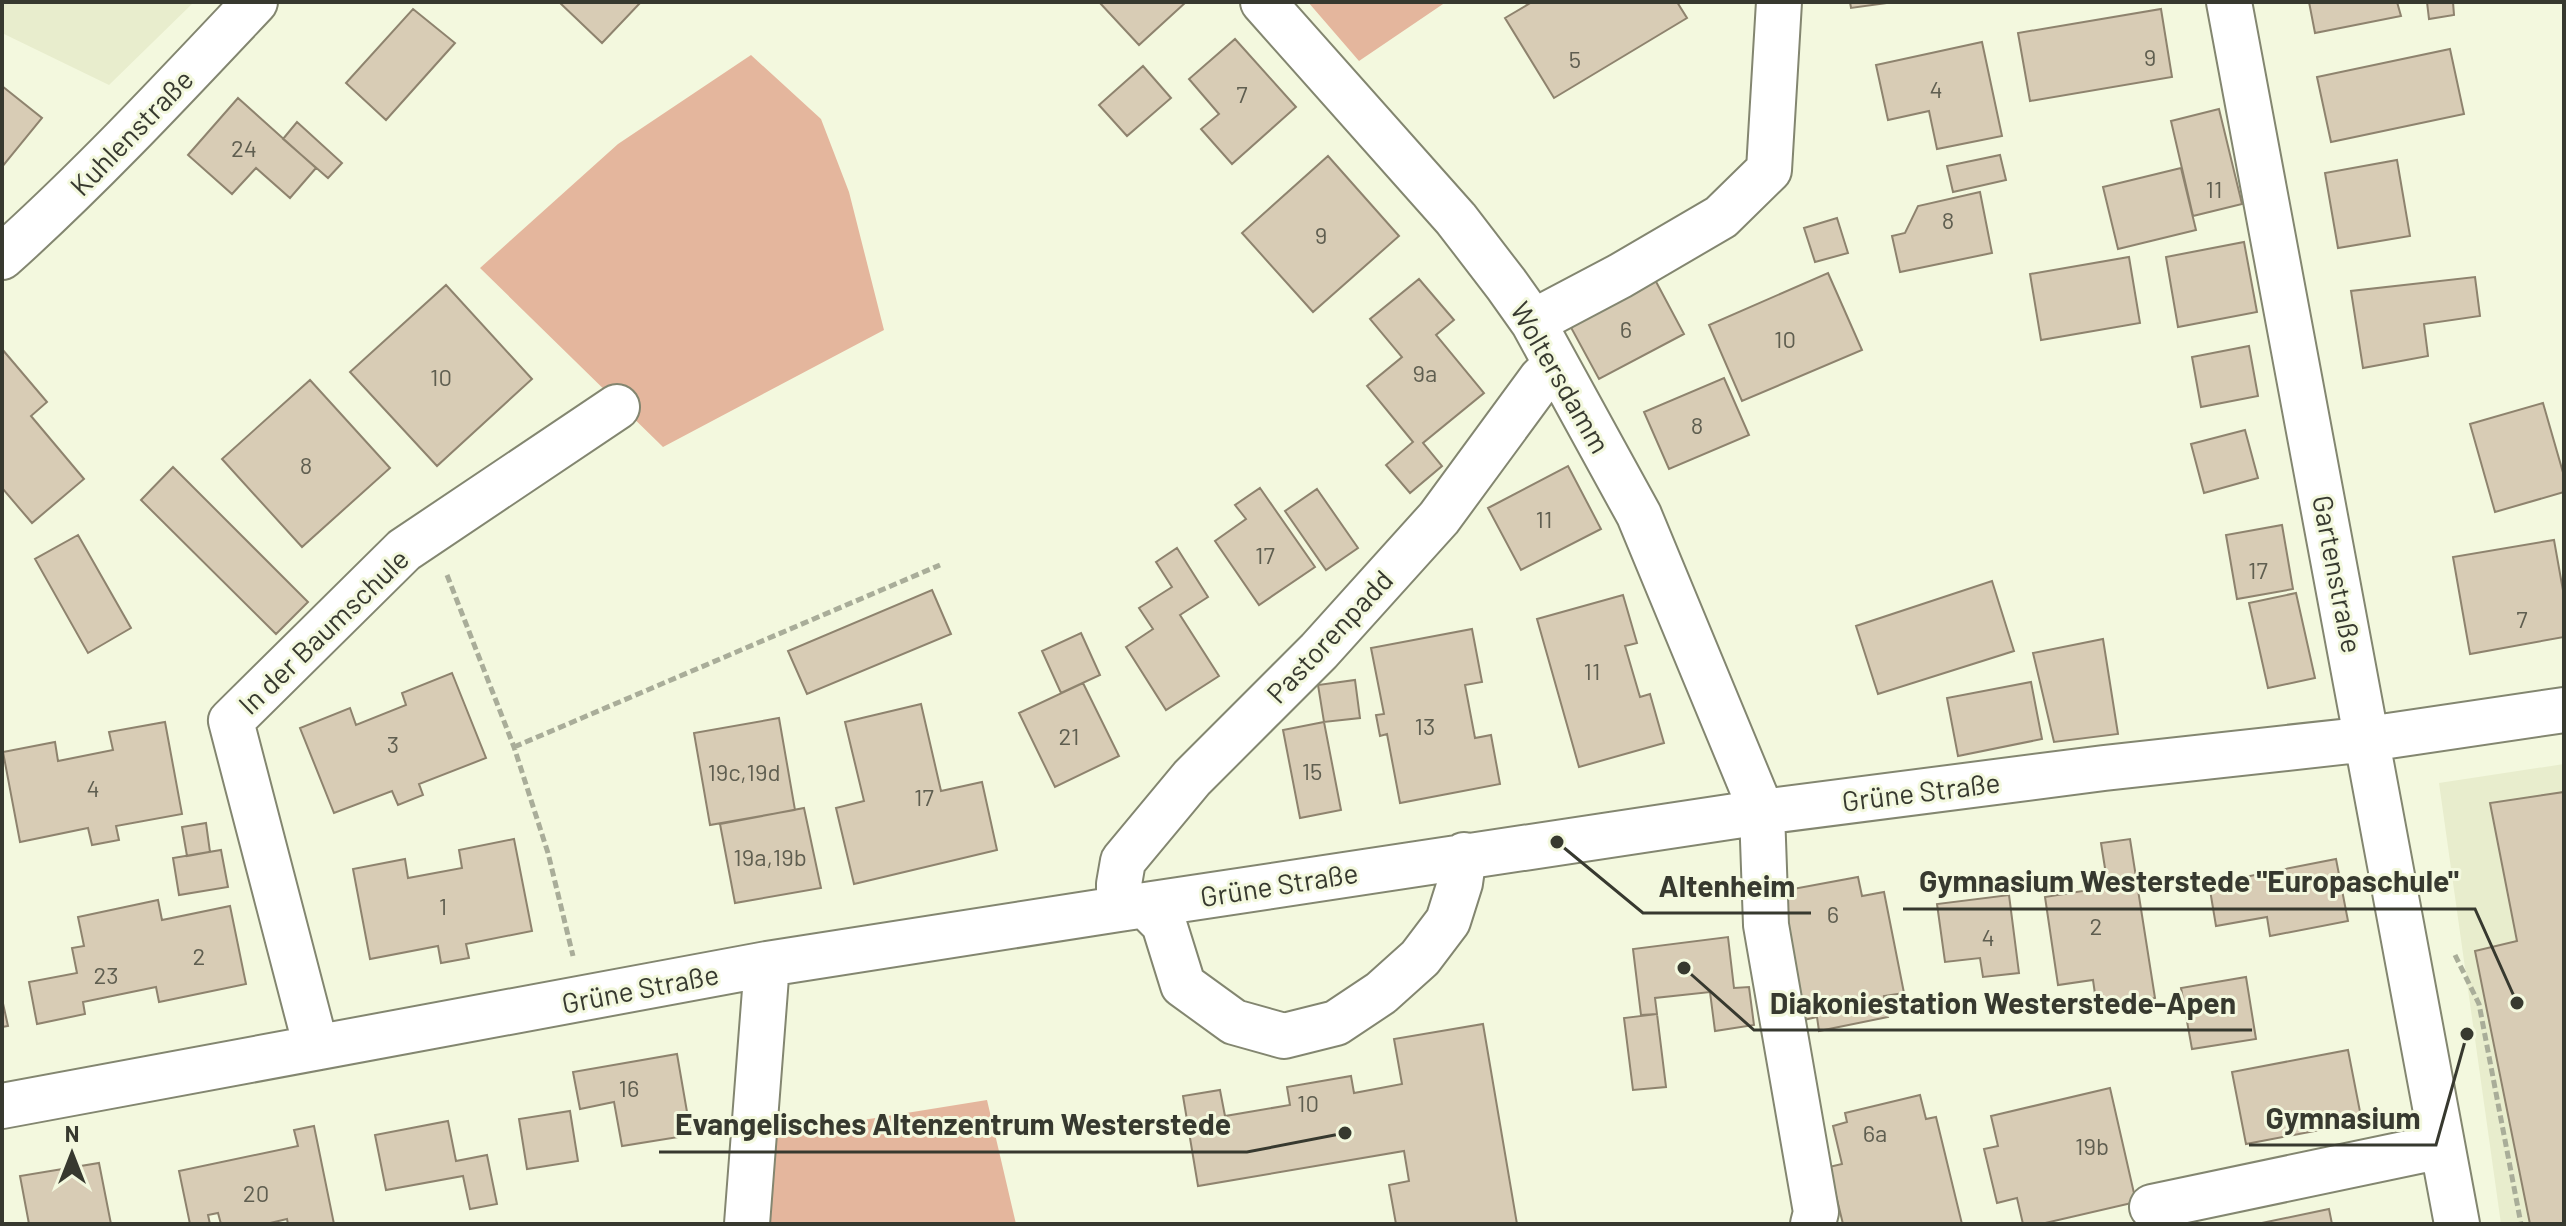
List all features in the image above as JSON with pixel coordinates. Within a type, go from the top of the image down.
[{"type":"street","name":"Kuhlenstraße","points":[[2,257],[171,93],[255,2]]},
{"type":"street","name":"Woltersdamm","points":[[1263,2],[1456,219],[1533,322],[1639,515],[1762,812]]},
{"type":"street","points":[[1533,322],[1721,217],[1769,170],[1779,2]]},
{"type":"street","name":"Gartenstraße","points":[[2229,2],[2457,1224]]},
{"type":"street","name":"Pastorenpadd","points":[[1132,907],[1119,884],[1123,861],[1192,778],[1319,651],[1439,518],[1541,379],[1555,365]]},
{"type":"street","name":"In der Baumschule","points":[[316,1047],[231,721],[404,550],[617,407]]},
{"type":"street","name":"Grüne Straße","points":[[2,1106],[767,964],[1464,855],[1762,812],[2104,768],[2368,739],[2564,710]]},
{"type":"street","points":[[1762,812],[1766,925],[1816,1212],[1813,1224]]},
{"type":"street","points":[[1132,907],[1164,924],[1183,985],[1234,1022],[1284,1036],[1336,1023],[1381,993],[1420,958],[1448,921],[1460,883],[1464,855]]},
{"type":"street","points":[[747,1224],[767,964]]},
{"type":"street","points":[[2152,1207],[2442,1146]]},
{"type":"path","points":[[423,537],[451,582],[514,747],[548,853],[584,998]]},
{"type":"path","points":[[514,747],[940,565]]},
{"type":"path","points":[[2452,946],[2479,1004],[2521,1224]]},
{"type":"shaded area","points":[[2,2],[194,2],[109,85],[2,33]]},
{"type":"shaded area","points":[[1308,2],[1446,2],[1359,61]]},
{"type":"shaded area","points":[[751,55],[821,119],[849,192],[884,330],[663,447],[480,268],[618,144]]},
{"type":"shaded area","points":[[2564,764],[2564,1224],[2501,1224],[2439,783]]},
{"type":"shaded area","points":[[987,1100],[1016,1224],[770,1224],[776,1134]]},
{"type":"building","points":[[559,2],[641,2],[602,43]]},
{"type":"building","points":[[1099,2],[1186,2],[1139,45]]},
{"type":"building","points":[[1532,2],[1677,2],[1687,18],[1554,98],[1505,18]]},
{"type":"building","points":[[1850,2],[1894,2],[1851,8]]},
{"type":"building","points":[[2309,2],[2397,2],[2401,16],[2315,33]]},
{"type":"building","points":[[2427,2],[2453,2],[2454,15],[2429,19]]},
{"type":"building","points":[[413,9],[455,43],[386,120],[346,83]]},
{"type":"building","points":[[2161,9],[2172,77],[2030,101],[2018,33]]},
{"type":"building","points":[[1235,39],[1296,107],[1232,164],[1201,129],[1219,114],[1189,79]]},
{"type":"building","points":[[1982,42],[2002,136],[1937,149],[1929,111],[1888,120],[1876,65]]},
{"type":"building","points":[[2450,49],[2464,114],[2331,142],[2317,77]]},
{"type":"building","points":[[1143,66],[1171,98],[1127,136],[1099,105]]},
{"type":"building","points":[[2,86],[42,118],[2,167]]},
{"type":"building","points":[[238,98],[316,168],[290,198],[256,168],[232,194],[188,155]]},
{"type":"building","points":[[2219,109],[2242,204],[2193,216],[2171,121]]},
{"type":"building","points":[[297,122],[342,163],[328,178],[283,139]]},
{"type":"building","points":[[2000,155],[2006,180],[1953,192],[1947,166]]},
{"type":"building","points":[[1328,156],[1399,236],[1313,312],[1242,233]]},
{"type":"building","points":[[2397,160],[2410,236],[2338,248],[2325,173]]},
{"type":"building","points":[[2181,168],[2196,230],[2118,249],[2103,187]]},
{"type":"building","points":[[1980,192],[1992,253],[1900,272],[1892,236],[1905,233],[1918,206]]},
{"type":"building","points":[[1837,218],[1848,253],[1815,262],[1804,228]]},
{"type":"building","points":[[2244,242],[2257,312],[2178,327],[2166,257]]},
{"type":"building","points":[[2129,257],[2140,323],[2041,340],[2030,274]]},
{"type":"building","points":[[1828,273],[1862,350],[1742,401],[1709,325]]},
{"type":"building","points":[[1653,276],[1684,334],[1599,379],[1568,322]]},
{"type":"building","points":[[2475,277],[2480,316],[2424,324],[2428,356],[2363,368],[2351,291]]},
{"type":"building","points":[[1419,279],[1454,320],[1436,335],[1484,393],[1423,443],[1442,466],[1410,493],[1386,465],[1413,442],[1367,386],[1402,357],[1370,319]]},
{"type":"building","points":[[446,285],[532,379],[437,466],[350,372]]},
{"type":"building","points":[[2249,346],[2258,396],[2201,407],[2192,357]]},
{"type":"building","points":[[2,349],[47,402],[31,416],[84,479],[32,523],[2,488]]},
{"type":"building","points":[[1724,378],[1749,435],[1669,469],[1644,412]]},
{"type":"building","points":[[310,380],[390,468],[302,547],[222,459]]},
{"type":"building","points":[[2543,403],[2564,476],[2564,492],[2495,512],[2470,424]]},
{"type":"building","points":[[2245,430],[2258,478],[2204,493],[2191,444]]},
{"type":"building","points":[[1568,466],[1601,529],[1521,570],[1488,508]]},
{"type":"building","points":[[173,467],[308,602],[276,634],[141,500]]},
{"type":"building","points":[[1260,488],[1315,567],[1259,605],[1215,541],[1246,519],[1235,505]]},
{"type":"building","points":[[1317,489],[1358,548],[1326,570],[1285,511]]},
{"type":"building","points":[[2282,525],[2293,589],[2237,599],[2226,535]]},
{"type":"building","points":[[78,535],[131,628],[88,653],[35,559]]},
{"type":"building","points":[[2554,540],[2564,596],[2564,637],[2470,654],[2453,557]]},
{"type":"building","points":[[1177,548],[1208,597],[1180,615],[1219,676],[1166,710],[1126,647],[1153,629],[1139,608],[1172,587],[1156,562]]},
{"type":"building","points":[[1992,581],[2014,651],[1878,694],[1856,626]]},
{"type":"building","points":[[932,590],[951,634],[807,694],[788,651]]},
{"type":"building","points":[[2296,593],[2315,678],[2268,688],[2249,603]]},
{"type":"building","points":[[1623,595],[1637,643],[1625,646],[1640,697],[1650,694],[1664,743],[1579,767],[1537,619]]},
{"type":"building","points":[[1472,629],[1482,682],[1465,685],[1475,738],[1491,735],[1500,784],[1400,803],[1387,734],[1380,736],[1376,715],[1384,714],[1371,648]]},
{"type":"building","points":[[1081,633],[1100,675],[1061,693],[1042,651]]},
{"type":"building","points":[[2103,639],[2118,734],[2054,742],[2033,653]]},
{"type":"building","points":[[452,673],[486,758],[419,784],[423,795],[398,805],[392,791],[334,813],[300,728],[350,708],[356,725],[406,705],[402,693]]},
{"type":"building","points":[[1355,680],[1360,718],[1324,722],[1318,685]]},
{"type":"building","points":[[2031,682],[2042,739],[1958,756],[1947,698]]},
{"type":"building","points":[[1083,683],[1119,756],[1055,787],[1019,713]]},
{"type":"building","points":[[921,704],[941,791],[982,782],[997,850],[854,884],[836,808],[864,801],[845,722]]},
{"type":"building","points":[[779,718],[795,810],[710,825],[694,733]]},
{"type":"building","points":[[165,722],[182,814],[116,826],[119,840],[92,845],[88,828],[20,842],[3,752],[55,742],[58,761],[113,750],[109,732]]},
{"type":"building","points":[[1324,722],[1341,810],[1300,818],[1283,730]]},
{"type":"building","points":[[2564,792],[2564,1224],[2530,1224],[2475,951],[2517,941],[2490,803]]},
{"type":"building","points":[[804,808],[821,888],[735,903],[720,824]]},
{"type":"building","points":[[206,823],[210,852],[187,856],[182,827]]},
{"type":"building","points":[[514,839],[532,931],[466,944],[469,958],[441,963],[438,946],[370,959],[353,869],[405,859],[408,878],[462,868],[459,850]]},
{"type":"building","points":[[2130,839],[2155,998],[2097,1008],[2093,980],[2058,985],[2045,897],[2108,887],[2101,843]]},
{"type":"building","points":[[221,850],[228,887],[179,895],[173,858]]},
{"type":"building","points":[[2336,859],[2348,921],[2270,936],[2267,917],[2216,926],[2209,884]]},
{"type":"building","points":[[1858,877],[1862,896],[1884,892],[1904,993],[1884,996],[1888,1017],[1819,1031],[1817,1017],[1795,1022],[1782,891]]},
{"type":"building","points":[[2009,895],[2019,973],[1983,977],[1980,958],[1945,962],[1937,904]]},
{"type":"building","points":[[158,900],[162,920],[230,906],[246,984],[159,1002],[156,987],[83,1002],[85,1014],[37,1024],[29,982],[77,973],[72,948],[84,946],[78,917]]},
{"type":"building","points":[[1728,937],[1734,988],[1749,987],[1754,1025],[1715,1031],[1710,992],[1655,998],[1657,1014],[1641,1015],[1633,949]]},
{"type":"building","points":[[2246,977],[2256,1039],[2192,1049],[2181,988]]},
{"type":"building","points":[[2,999],[8,1026],[2,1027]]},
{"type":"building","points":[[1657,1014],[1666,1087],[1633,1090],[1624,1018]]},
{"type":"building","points":[[1483,1024],[1517,1224],[1396,1224],[1389,1185],[1409,1181],[1404,1151],[1198,1186],[1183,1096],[1220,1090],[1225,1116],[1290,1105],[1287,1087],[1351,1076],[1354,1093],[1402,1084],[1394,1039]]},
{"type":"building","points":[[2348,1050],[2362,1122],[2246,1144],[2232,1072]]},
{"type":"building","points":[[677,1054],[691,1135],[622,1146],[614,1102],[580,1109],[573,1072]]},
{"type":"building","points":[[2110,1088],[2136,1202],[2041,1224],[2023,1224],[2017,1198],[1997,1203],[1984,1149],[1998,1146],[1991,1116]]},
{"type":"building","points":[[1920,1095],[1926,1119],[1936,1117],[1962,1224],[1843,1224],[1829,1167],[1842,1164],[1833,1126],[1847,1122],[1845,1113]]},
{"type":"building","points":[[570,1111],[578,1161],[527,1169],[519,1119]]},
{"type":"building","points":[[448,1121],[456,1161],[487,1155],[497,1204],[470,1209],[463,1176],[386,1190],[375,1135]]},
{"type":"building","points":[[314,1126],[334,1224],[288,1224],[287,1219],[266,1224],[221,1224],[218,1213],[208,1215],[210,1224],[190,1224],[179,1171],[298,1146],[294,1130]]},
{"type":"building","points":[[99,1163],[111,1224],[29,1224],[20,1176]]},
{"type":"building","points":[[2329,1209],[2332,1224],[2257,1224]]},
{"type":"place","name":"Altenheim","points":[[1557,842]]},
{"type":"place","name":"Diakoniestation Westerstede-Apen","points":[[1684,968]]},
{"type":"place","name":"Gymnasium Westerstede \"Europaschule\"","points":[[2517,1003]]},
{"type":"place","name":"Gymnasium","points":[[2467,1034]]},
{"type":"place","name":"Evangelisches Altenzentrum Westerstede","points":[[1345,1133]]}]
